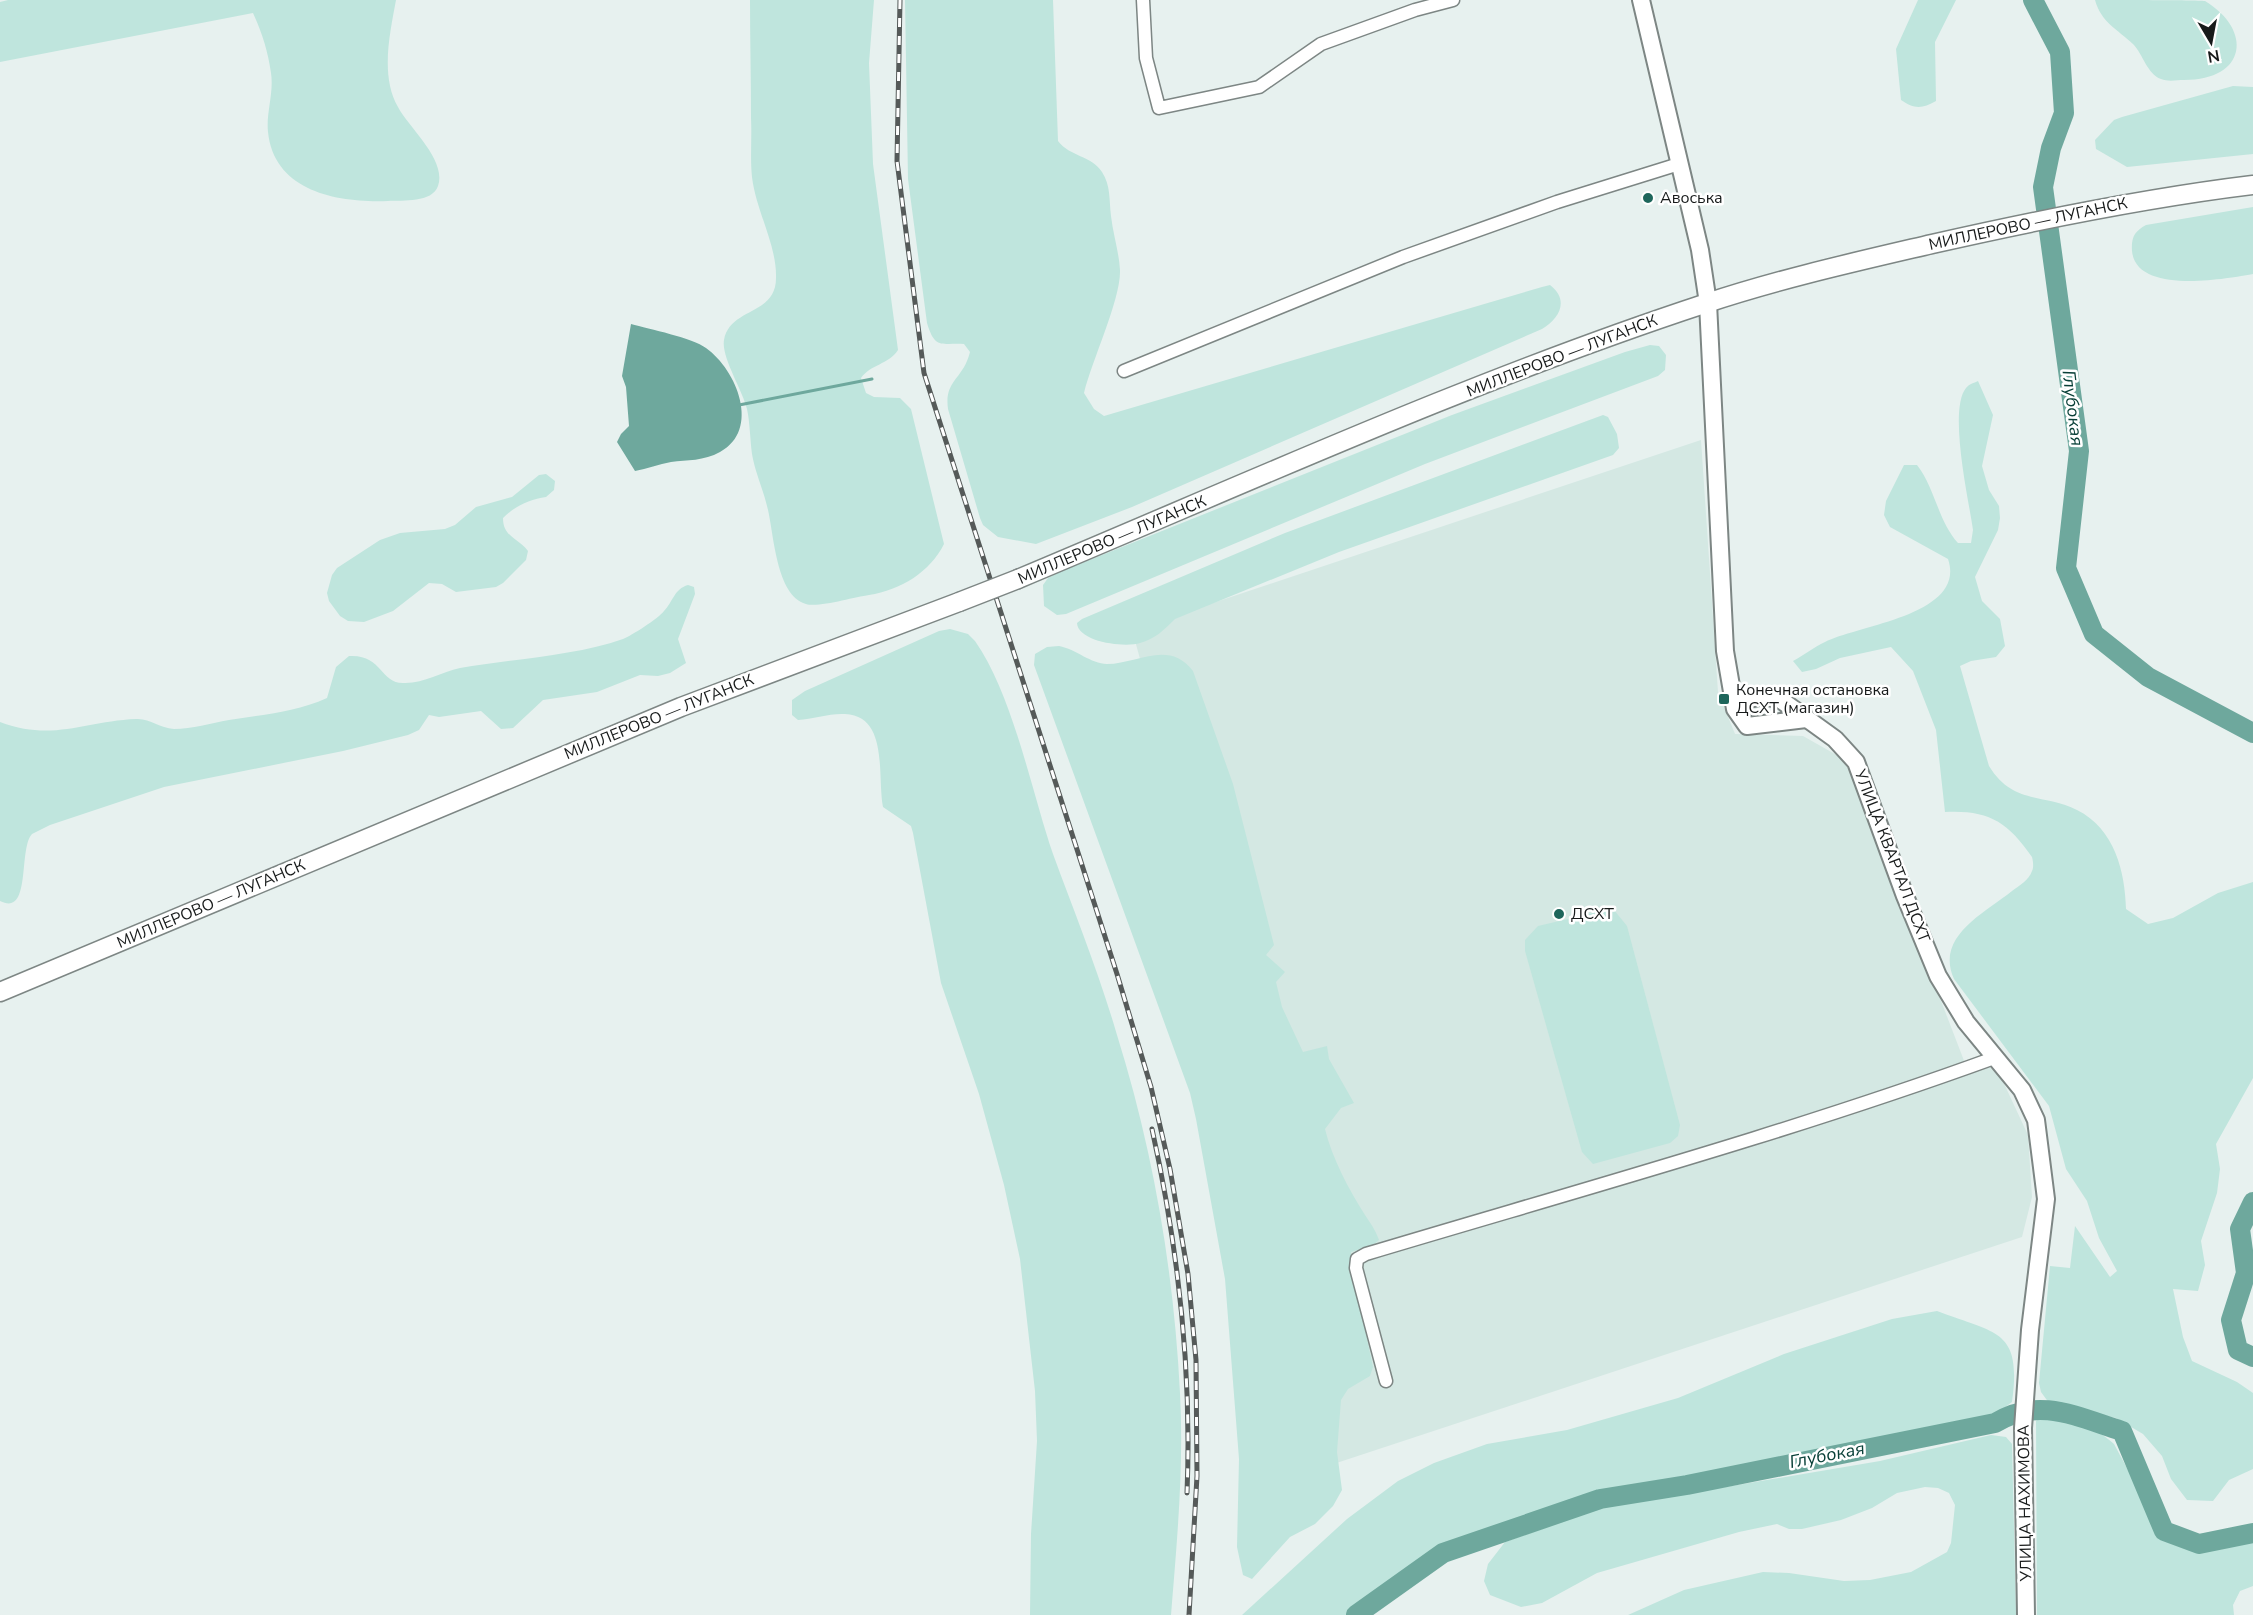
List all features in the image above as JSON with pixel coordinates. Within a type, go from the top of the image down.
[{"type":"main road","name":"МИЛЛЕРОВО — ЛУГАНСК","points":[[0,992],[681,706],[1018,579],[1485,384],[1708,303],[1810,273],[1992,230],[2112,206],[2253,185]]},
{"type":"street","points":[[1143,0],[1146,58],[1159,108],[1259,87],[1321,44],[1414,5],[1453,0]]},
{"type":"street","points":[[1641,0],[1700,250],[1708,303],[1723,620],[1734,702],[1741,720],[1748,726],[1806,719]]},
{"type":"street","points":[[1124,371],[1403,257],[1557,202],[1679,164]]},
{"type":"street","name":"УЛИЦА КВАРТАЛ ДСХТ","points":[[1734,702],[1773,697],[1788,704],[1844,746],[1862,772],[1905,896],[1938,976],[1966,1022],[2022,1090],[2036,1120],[2045,1186],[2045,1209],[2025,1390]]},
{"type":"street","points":[[1386,1381],[1356,1268],[1357,1259],[1366,1254],[1906,1090],[1994,1058]]},
{"type":"street","name":"УЛИЦА НАХИМОВА","points":[[2025,1390],[2023,1428],[2026,1615]]},
{"type":"shaded area","points":[[8,0],[396,0],[388,54],[389,82],[398,107],[432,155],[439,176],[438,186],[430,195],[416,200],[349,200],[312,190],[296,181],[282,168],[273,152],[268,132],[271,73],[264,42],[253,13],[0,62],[0,2]]},
{"type":"shaded area","points":[[750,0],[874,0],[869,63],[873,164],[898,350],[861,378],[866,393],[874,397],[900,398],[911,409],[944,544],[923,571],[903,584],[881,593],[819,605],[806,604],[796,598],[782,576],[767,506],[753,461],[747,409],[724,347],[728,329],[769,299],[774,290],[776,278],[773,253],[752,177]]},
{"type":"shaded area","points":[[905,0],[1053,0],[1058,141],[1068,150],[1092,162],[1105,177],[1120,270],[1116,297],[1084,393],[1094,409],[1104,416],[1550,285],[1560,297],[1560,309],[1553,320],[1542,329],[1132,507],[1036,544],[998,537],[983,525],[980,518],[948,409],[951,386],[963,369],[970,352],[964,344],[944,344],[936,341],[927,323],[908,179]]},
{"type":"shaded area","points":[[1918,0],[1956,0],[1935,42],[1936,101],[1918,107],[1901,100],[1896,49]]},
{"type":"shaded area","points":[[2095,0],[2205,1],[2231,26],[2236,39],[2236,51],[2231,63],[2221,72],[2205,78],[2172,81],[2161,79],[2152,73],[2133,44],[2105,20]]},
{"type":"shaded area","points":[[2233,86],[2253,87],[2253,154],[2127,167],[2096,149],[2095,140],[2114,120]]},
{"type":"shaded area","points":[[2253,207],[2253,274],[2223,279],[2184,281],[2149,274],[2137,265],[2132,251],[2132,242],[2136,232],[2146,225]]},
{"type":"shaded area","points":[[631,324],[700,344],[727,370],[740,400],[742,415],[739,430],[732,442],[720,452],[702,459],[671,462],[635,471],[617,442],[629,426],[626,387],[622,376]]},
{"type":"shaded area","points":[[1650,345],[1659,346],[1666,355],[1665,370],[1658,376],[1425,464],[1066,614],[1057,615],[1044,606],[1043,585],[1048,578],[1062,571],[1452,415]]},
{"type":"shaded area","points":[[1978,381],[1993,415],[1982,466],[1989,490],[1999,506],[2000,518],[1998,530],[1975,577],[1982,601],[2000,619],[2005,646],[1996,657],[1971,661],[1960,666],[1989,766],[1998,778],[2018,793],[2077,810],[2101,828],[2120,866],[2126,909],[2148,924],[2173,918],[2218,893],[2253,882],[2253,1078],[2216,1144],[2220,1169],[2217,1193],[2201,1241],[2205,1265],[2198,1291],[2173,1289],[2183,1337],[2192,1361],[2237,1382],[2253,1393],[2253,1469],[2229,1480],[2213,1501],[2187,1500],[2171,1479],[2162,1456],[2143,1434],[2116,1418],[2049,1403],[2041,1392],[2039,1383],[2050,1266],[2070,1268],[2075,1226],[2110,1277],[2117,1271],[2099,1238],[2087,1201],[2066,1169],[2049,1106],[1954,979],[1950,964],[1951,951],[1956,939],[1976,918],[2026,880],[2033,869],[2032,857],[2014,834],[1995,820],[1973,813],[1945,812],[1936,730],[1913,671],[1891,647],[1840,658],[1816,669],[1802,672],[1793,661],[1825,642],[1906,615],[1926,605],[1941,593],[1950,578],[1948,559],[1890,527],[1884,515],[1886,501],[1904,465],[1917,465],[1951,534],[1958,543],[1971,543],[1973,530],[1961,456],[1959,415],[1961,399],[1966,388]]},
{"type":"shaded area","points":[[1603,415],[1608,417],[1617,434],[1619,448],[1613,455],[1339,552],[1175,619],[1159,634],[1145,641],[1124,645],[1114,644],[1093,639],[1079,630],[1077,623],[1082,619],[1285,533]]},
{"type":"shaded area","name":"ДСХТ","points":[[1701,440],[1718,692],[1735,734],[1803,736],[1849,762],[1968,1071],[1986,1065],[2000,1075],[2028,1135],[2032,1197],[2022,1237],[1291,1478],[1274,1141],[1132,630]]},
{"type":"shaded area","points":[[546,474],[555,481],[554,490],[546,497],[534,499],[518,507],[503,518],[508,533],[528,551],[526,560],[503,583],[496,587],[456,592],[442,584],[429,583],[393,611],[364,622],[348,621],[340,616],[329,601],[327,593],[332,575],[337,568],[380,540],[400,533],[445,529],[455,525],[476,507],[512,497],[539,475]]},
{"type":"shaded area","points":[[688,585],[694,587],[695,594],[678,639],[686,663],[670,673],[658,676],[640,675],[597,692],[543,700],[513,728],[501,729],[481,711],[439,717],[429,715],[419,730],[408,735],[343,751],[164,787],[50,825],[32,834],[28,842],[23,879],[17,899],[10,903],[0,901],[0,722],[19,728],[53,730],[141,719],[174,729],[278,712],[303,707],[327,698],[336,667],[349,656],[368,659],[395,682],[410,683],[460,668],[604,645],[623,639],[651,622],[661,614],[683,587]]},
{"type":"shaded area","points":[[950,629],[968,634],[975,641],[988,663],[1011,715],[1053,854],[1110,1012],[1141,1122],[1167,1257],[1180,1393],[1178,1532],[1171,1615],[1030,1615],[1031,1534],[1037,1441],[1035,1391],[1020,1259],[1004,1185],[979,1094],[941,983],[913,833],[911,826],[883,807],[878,750],[875,736],[869,725],[859,717],[845,714],[798,720],[792,715],[792,700],[805,691],[939,631]]},
{"type":"shaded area","points":[[1059,646],[1095,662],[1107,664],[1152,656],[1174,656],[1193,671],[1233,784],[1274,945],[1266,955],[1285,972],[1276,982],[1282,1007],[1303,1052],[1327,1046],[1329,1059],[1354,1103],[1341,1108],[1325,1129],[1342,1174],[1379,1240],[1373,1245],[1351,1252],[1351,1264],[1373,1367],[1370,1376],[1348,1389],[1341,1400],[1337,1452],[1342,1490],[1333,1506],[1315,1524],[1290,1537],[1252,1579],[1243,1575],[1237,1547],[1239,1459],[1225,1279],[1196,1119],[1190,1093],[1034,665],[1035,654],[1047,647]]},
{"type":"shaded area","points":[[1614,910],[1627,926],[1680,1125],[1678,1136],[1670,1143],[1593,1164],[1582,1152],[1525,951],[1525,940],[1538,926]]},
{"type":"shaded area","points":[[1937,1311],[1990,1331],[2001,1338],[2008,1347],[2013,1360],[2012,1402],[2000,1411],[1978,1420],[1721,1472],[1609,1491],[1471,1534],[1436,1548],[1348,1615],[1242,1615],[1347,1519],[1398,1481],[1434,1463],[1487,1444],[1567,1430],[1678,1398],[1784,1354],[1892,1319]]},
{"type":"shaded area","points":[[2050,1416],[2092,1429],[2114,1444],[2163,1535],[2180,1544],[2209,1551],[2253,1540],[2253,1586],[2240,1591],[2233,1605],[2234,1615],[2037,1615],[2036,1421],[2040,1417]]},
{"type":"shaded area","points":[[1991,1435],[2006,1437],[2012,1444],[2016,1615],[1628,1615],[1684,1590],[1763,1572],[1789,1573],[1844,1581],[1870,1580],[1911,1572],[1947,1552],[1951,1543],[1955,1505],[1949,1493],[1938,1488],[1925,1487],[1897,1493],[1872,1508],[1841,1520],[1802,1529],[1789,1529],[1777,1524],[1739,1532],[1597,1573],[1542,1603],[1521,1607],[1490,1595],[1484,1581],[1488,1564],[1505,1542],[1601,1508],[1880,1461]]},
{"type":"waterway","name":"Глубокая","points":[[2033,0],[2060,52],[2064,113],[2051,148],[2043,187],[2079,451],[2066,568],[2094,634],[2148,677],[2253,733]]},
{"type":"waterway","points":[[739,405],[872,379]]},
{"type":"waterway","name":"Глубокая","points":[[2253,1202],[2240,1229],[2246,1273],[2231,1320],[2238,1350],[2253,1357]]},
{"type":"waterway","name":"Глубокая","points":[[1356,1615],[1443,1553],[1600,1499],[1687,1485],[1995,1423],[2011,1415],[2027,1411],[2043,1410],[2074,1415],[2122,1431],[2164,1531],[2199,1544],[2253,1533]]},
{"type":"railway","points":[[900,0],[897,161],[924,373],[1117,974],[1151,1087],[1170,1169],[1188,1274],[1196,1360],[1197,1476],[1189,1615]]},
{"type":"railway","points":[[1152,1129],[1169,1219],[1181,1310],[1187,1402],[1187,1493]]},
{"type":"place","name":"Авоська","points":[[1648,198]]},
{"type":"place","name":"Конечная остановка ДСХТ (магазин)","points":[[1724,699]]},
{"type":"place","name":"ДСХТ","points":[[1559,914]]}]
